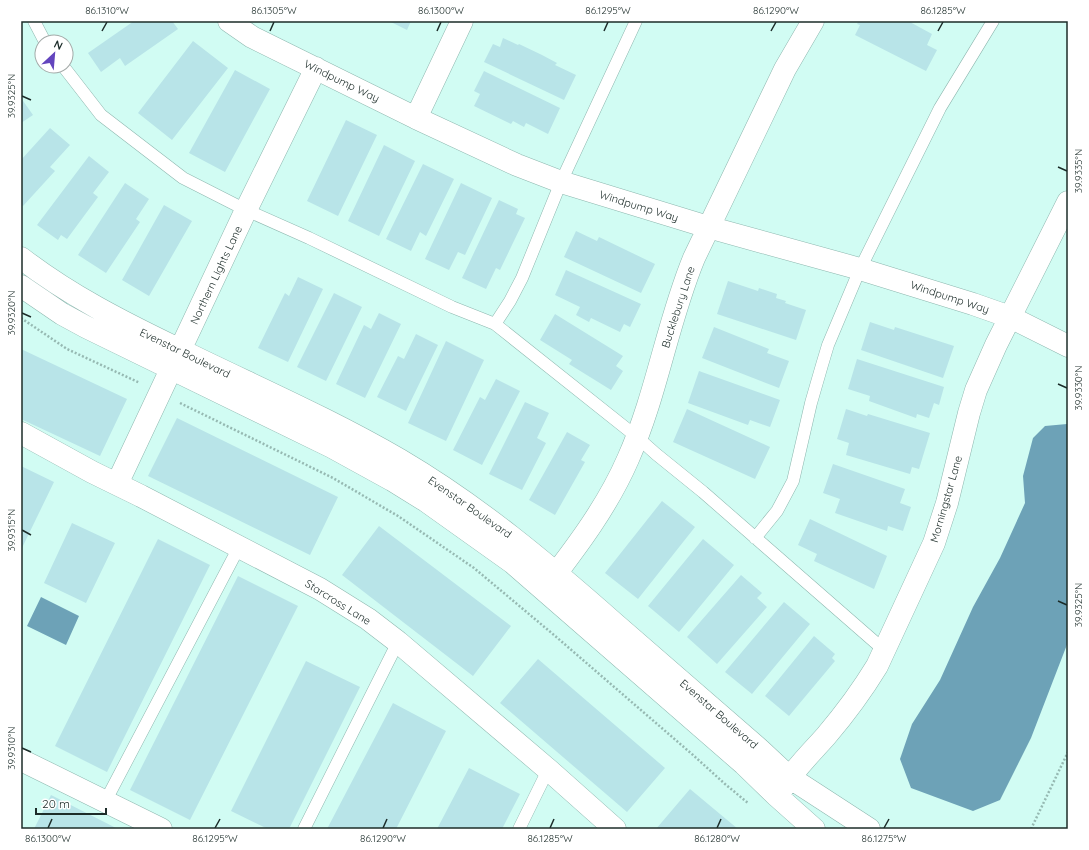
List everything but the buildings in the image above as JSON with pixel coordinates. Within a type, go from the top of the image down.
[{"type":"street","name":"Windpump Way","points":[[229,21],[252,37],[416,118],[517,165],[561,182],[708,227],[860,269],[974,304],[1010,318],[1068,346]]},
{"type":"street","points":[[416,118],[462,21]]},
{"type":"street","name":"Bucklebury Lane","points":[[543,589],[602,509],[617,483],[637,437],[650,399],[684,282],[708,227],[785,69],[813,21]]},
{"type":"street","name":"Northern Lights Lane","points":[[117,484],[172,370],[246,210],[316,68]]},
{"type":"street","name":"Morningstar Lane","points":[[777,796],[789,777],[827,734],[869,678],[884,650],[934,543],[947,503],[976,390],[996,345],[1068,202]]},
{"type":"street","name":"Evenstar Boulevard","points":[[21,258],[55,283],[91,305],[180,350],[340,427],[430,478],[491,520],[556,572],[760,749],[789,777],[869,829]]},
{"type":"street","name":"Evenstar Boulevard","points":[[21,286],[62,314],[172,370],[332,447],[392,480],[476,536],[513,563],[543,589],[744,764],[814,829]]},
{"type":"street","name":"Starcross Lane","points":[[21,433],[92,472],[326,592],[368,619],[398,642],[615,829]]},
{"type":"street","points":[[21,760],[160,829]]},
{"type":"lane","points":[[34,21],[41,34]]},
{"type":"lane","points":[[495,324],[510,301],[522,278],[561,182],[636,21]]},
{"type":"lane","points":[[755,538],[777,511],[792,481],[811,403],[828,345],[860,269],[940,108],[993,21]]},
{"type":"lane","points":[[70,74],[101,115],[183,178],[246,210],[309,238],[452,307],[495,324],[637,437],[703,492],[884,650]]},
{"type":"lane","points":[[105,802],[239,547]]},
{"type":"lane","points":[[304,829],[398,642]]},
{"type":"lane","points":[[519,829],[548,770]]},
{"type":"path","points":[[21,318],[67,349],[333,478],[398,516],[457,556],[496,585],[750,804]]},
{"type":"path","points":[[1031,829],[1068,752]]},
{"type":"water","points":[[1067,424],[1068,642],[1031,738],[1000,800],[973,811],[911,788],[900,759],[912,724],[940,680],[973,607],[1000,558],[1025,503],[1023,476],[1033,438],[1045,426]]},
{"type":"water","points":[[41,597],[79,616],[66,645],[27,626]]}]
